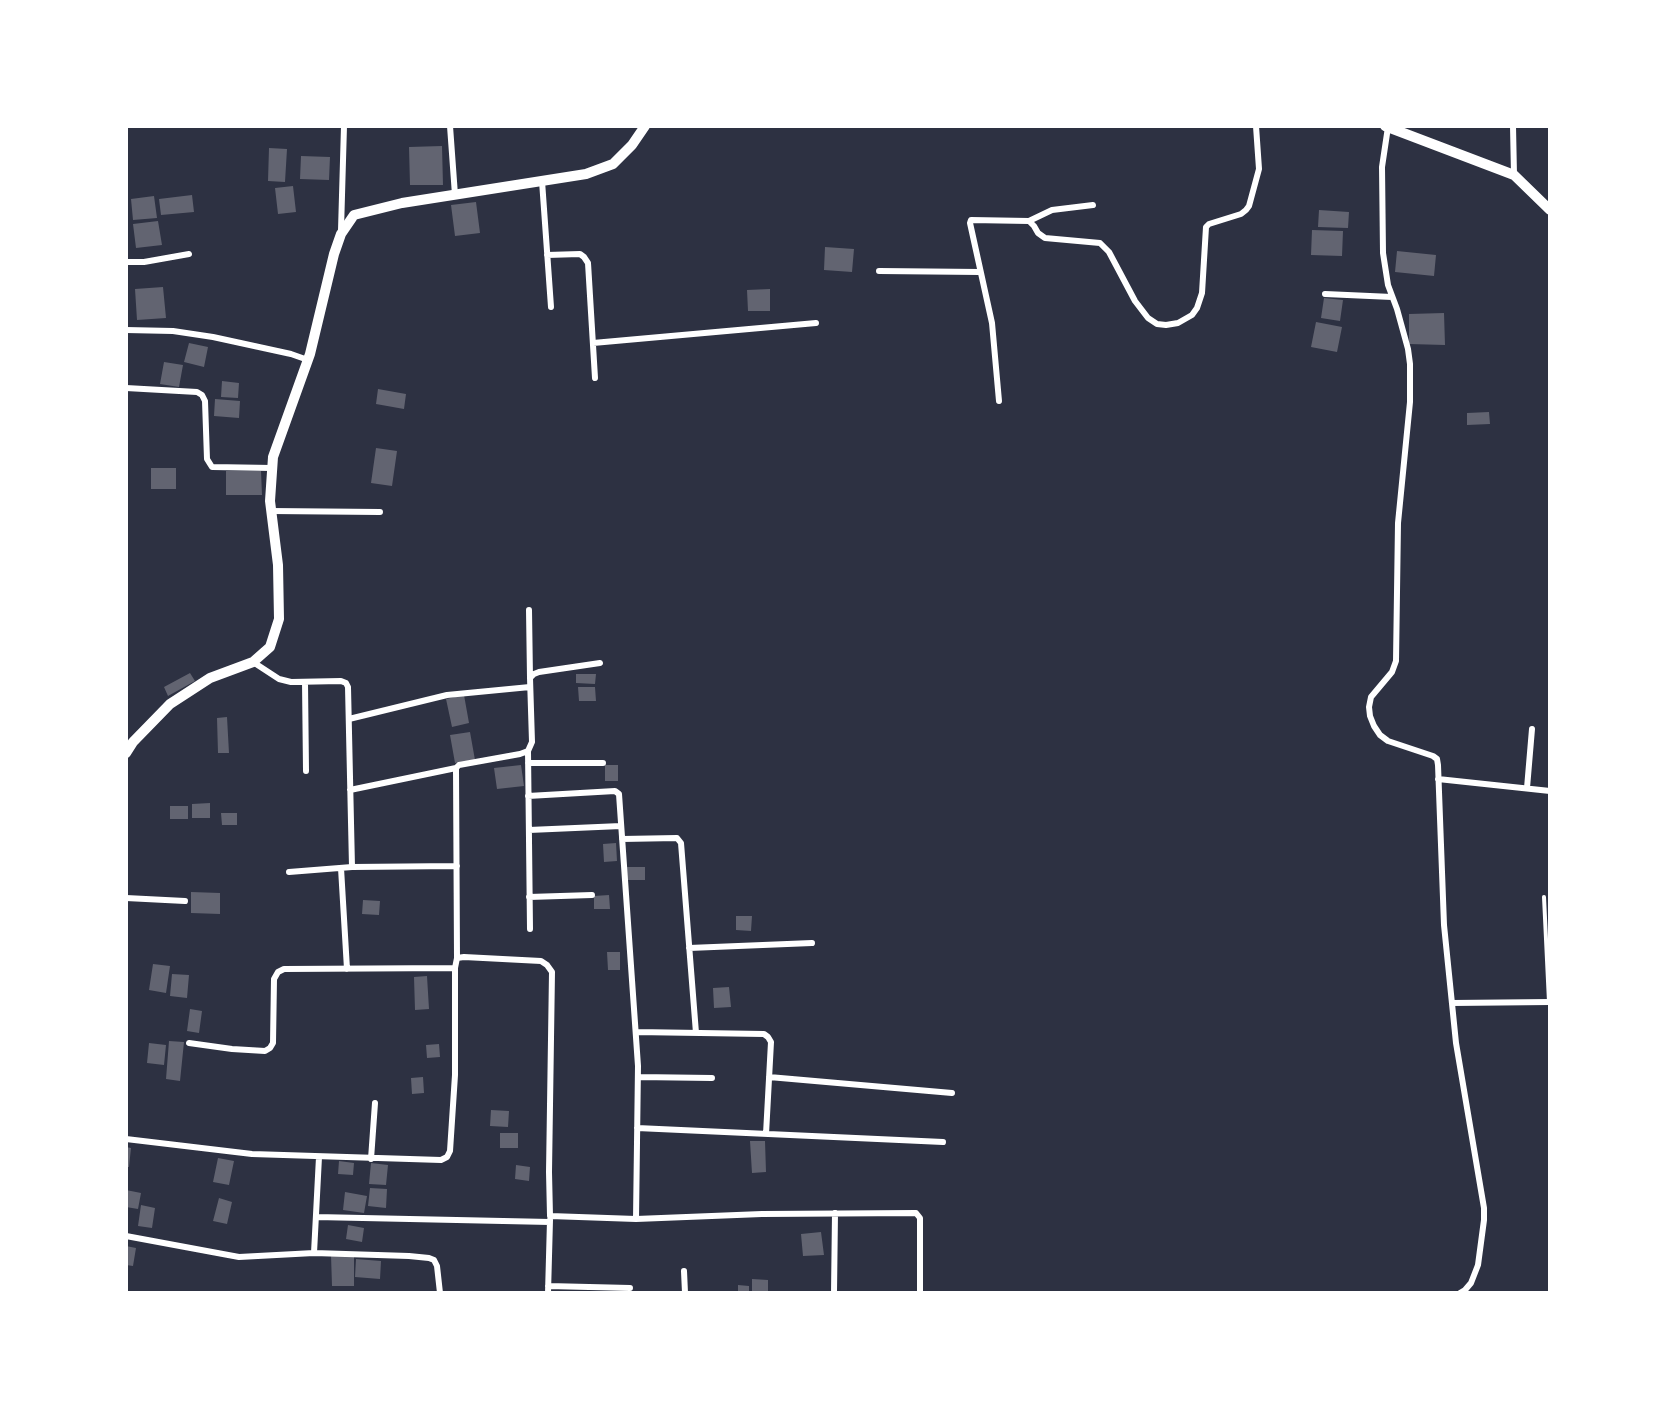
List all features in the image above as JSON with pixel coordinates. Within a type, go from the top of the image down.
[{"type":"street","points":[[341,234],[344,126]]},
{"type":"street","points":[[450,126],[455,195]]},
{"type":"street","points":[[126,753],[133,742],[171,704],[210,678],[253,663],[270,647],[279,619],[278,565],[270,501],[273,457],[308,360],[334,254],[341,234],[354,215],[402,203],[586,174],[613,164],[632,145],[645,126]]},
{"type":"street","points":[[1029,221],[1045,238],[1100,243],[1110,252],[1135,301],[1148,318],[1157,324],[1178,323],[1192,315],[1202,293],[1206,227],[1241,214],[1249,206],[1259,169],[1256,126]]},
{"type":"street","points":[[1513,126],[1514,175]]},
{"type":"street","points":[[1460,1293],[1471,1283],[1478,1264],[1484,1208],[1456,1043],[1444,925],[1437,759],[1388,741],[1380,735],[1370,716],[1369,707],[1371,697],[1392,672],[1395,661],[1398,523],[1410,402],[1410,364],[1385,271],[1382,167],[1386,127],[1514,175],[1550,210]]},
{"type":"street","points":[[542,181],[551,307]]},
{"type":"street","points":[[999,401],[992,323],[971,220],[1029,221],[1052,210],[1094,205]]},
{"type":"street","points":[[126,261],[144,262],[189,254]]},
{"type":"street","points":[[547,255],[580,254],[588,263],[595,378]]},
{"type":"street","points":[[879,271],[980,272]]},
{"type":"street","points":[[1325,294],[1392,297]]},
{"type":"street","points":[[593,343],[816,322]]},
{"type":"street","points":[[126,330],[173,331],[213,337],[291,354],[308,360]]},
{"type":"street","points":[[126,388],[197,392],[205,401],[207,459],[212,467],[272,468]]},
{"type":"street","points":[[271,511],[380,512]]},
{"type":"street","points":[[529,610],[532,742],[528,751],[530,929]]},
{"type":"street","points":[[253,663],[279,679],[291,682],[341,681],[348,687],[352,867]]},
{"type":"street","points":[[530,678],[539,672],[600,663]]},
{"type":"street","points":[[305,682],[306,771]]},
{"type":"street","points":[[349,719],[447,695],[530,687]]},
{"type":"street","points":[[1527,788],[1532,729]]},
{"type":"street","points":[[350,790],[528,751]]},
{"type":"street","points":[[528,763],[603,763]]},
{"type":"street","points":[[126,1139],[252,1154],[370,1159],[441,1160],[447,1157],[450,1151],[455,1075],[456,768]]},
{"type":"street","points":[[1438,779],[1550,791]]},
{"type":"street","points":[[528,796],[615,791],[619,794],[638,1077],[636,1219]]},
{"type":"street","points":[[529,830],[621,826]]},
{"type":"street","points":[[622,839],[676,838],[680,840],[696,1033]]},
{"type":"street","points":[[289,872],[352,867],[457,866]]},
{"type":"street","points":[[341,868],[347,969]]},
{"type":"street","points":[[529,897],[592,895]]},
{"type":"street","points":[[126,898],[186,901]]},
{"type":"street","points":[[689,948],[812,943]]},
{"type":"street","points":[[457,958],[541,961],[552,972],[548,1289],[630,1288]]},
{"type":"street","points":[[189,1043],[232,1049],[265,1051],[270,1048],[273,1043],[274,979],[278,972],[284,969],[455,968]]},
{"type":"street","points":[[1452,1003],[1549,1002]]},
{"type":"street","points":[[636,1032],[764,1034],[768,1037],[771,1041],[766,1134]]},
{"type":"street","points":[[638,1077],[712,1078]]},
{"type":"street","points":[[769,1077],[952,1093]]},
{"type":"street","points":[[370,1159],[375,1103]]},
{"type":"street","points":[[637,1128],[943,1142]]},
{"type":"street","points":[[314,1253],[319,1157]]},
{"type":"street","points":[[834,1293],[835,1213]]},
{"type":"street","points":[[315,1217],[636,1219],[915,1213],[920,1218],[920,1293]]},
{"type":"street","points":[[126,1236],[239,1257],[314,1253],[409,1256],[434,1260],[437,1266],[440,1293]]},
{"type":"street","points":[[684,1271],[685,1293]]},
{"type":"lane","points":[[1544,897],[1549,1002]]},
{"type":"building","points":[[442,146],[443,185],[410,185],[409,147]]},
{"type":"building","points":[[269,148],[287,149],[285,182],[268,181]]},
{"type":"building","points":[[301,156],[330,157],[329,180],[300,179]]},
{"type":"building","points":[[293,186],[296,212],[278,214],[275,188]]},
{"type":"building","points":[[192,195],[194,212],[161,215],[159,199]]},
{"type":"building","points":[[154,196],[157,218],[133,220],[131,199]]},
{"type":"building","points":[[476,202],[480,233],[455,236],[451,205]]},
{"type":"building","points":[[1319,210],[1349,212],[1348,228],[1318,227]]},
{"type":"building","points":[[158,221],[162,245],[136,248],[133,224]]},
{"type":"building","points":[[1312,230],[1343,231],[1342,256],[1311,255]]},
{"type":"building","points":[[825,247],[854,249],[852,272],[824,270]]},
{"type":"building","points":[[1397,251],[1436,255],[1434,276],[1395,272]]},
{"type":"building","points":[[163,287],[166,318],[137,320],[135,289]]},
{"type":"building","points":[[770,289],[770,311],[748,311],[747,290]]},
{"type":"building","points":[[1324,298],[1343,300],[1340,321],[1321,318]]},
{"type":"building","points":[[1444,313],[1445,345],[1409,344],[1409,314]]},
{"type":"building","points":[[1316,322],[1342,327],[1337,352],[1311,347]]},
{"type":"building","points":[[189,343],[208,347],[204,367],[184,362]]},
{"type":"building","points":[[164,362],[183,365],[179,387],[160,384]]},
{"type":"building","points":[[222,381],[239,383],[238,398],[221,397]]},
{"type":"building","points":[[378,389],[406,394],[404,409],[376,404]]},
{"type":"building","points":[[215,399],[240,401],[239,418],[214,416]]},
{"type":"building","points":[[1489,412],[1490,424],[1467,425],[1467,413]]},
{"type":"building","points":[[376,448],[397,451],[392,486],[371,483]]},
{"type":"building","points":[[151,468],[176,468],[176,489],[151,489]]},
{"type":"building","points":[[226,471],[261,471],[262,495],[226,495]]},
{"type":"building","points":[[190,673],[195,681],[168,696],[164,687]]},
{"type":"building","points":[[576,674],[596,674],[595,684],[576,683]]},
{"type":"building","points":[[578,687],[595,687],[596,701],[579,701]]},
{"type":"building","points":[[464,695],[469,723],[452,727],[446,699]]},
{"type":"building","points":[[227,717],[229,753],[218,753],[217,718]]},
{"type":"building","points":[[470,732],[475,760],[455,763],[450,735]]},
{"type":"building","points":[[521,765],[524,786],[497,789],[494,768]]},
{"type":"building","points":[[605,765],[618,765],[618,781],[605,781]]},
{"type":"building","points":[[210,803],[210,818],[192,818],[192,804]]},
{"type":"building","points":[[170,806],[188,806],[188,819],[170,819]]},
{"type":"building","points":[[221,813],[237,813],[237,825],[222,825]]},
{"type":"building","points":[[616,843],[617,861],[604,862],[603,844]]},
{"type":"building","points":[[627,867],[645,867],[645,880],[627,880]]},
{"type":"building","points":[[191,892],[220,893],[220,914],[191,913]]},
{"type":"building","points":[[609,895],[610,909],[594,909],[594,896]]},
{"type":"building","points":[[363,900],[380,901],[379,915],[362,914]]},
{"type":"building","points":[[736,916],[752,916],[751,931],[736,930]]},
{"type":"building","points":[[607,952],[620,952],[620,970],[608,970]]},
{"type":"building","points":[[153,964],[170,966],[166,993],[149,990]]},
{"type":"building","points":[[172,974],[189,975],[187,998],[170,996]]},
{"type":"building","points":[[427,976],[429,1009],[415,1010],[414,977]]},
{"type":"building","points":[[729,987],[731,1007],[714,1008],[713,988]]},
{"type":"building","points":[[190,1009],[202,1011],[199,1033],[187,1031]]},
{"type":"building","points":[[169,1041],[184,1042],[180,1081],[166,1079]]},
{"type":"building","points":[[149,1043],[166,1045],[164,1065],[147,1063]]},
{"type":"building","points":[[439,1044],[440,1057],[427,1058],[426,1045]]},
{"type":"building","points":[[423,1077],[424,1093],[412,1094],[411,1078]]},
{"type":"building","points":[[491,1110],[509,1111],[508,1127],[490,1126]]},
{"type":"building","points":[[500,1133],[518,1133],[518,1148],[500,1148]]},
{"type":"building","points":[[750,1141],[765,1141],[766,1172],[752,1173]]},
{"type":"building","points":[[126,1147],[131,1148],[129,1167],[126,1167]]},
{"type":"building","points":[[218,1158],[234,1161],[229,1185],[213,1182]]},
{"type":"building","points":[[339,1161],[354,1163],[353,1175],[338,1174]]},
{"type":"building","points":[[371,1163],[388,1165],[386,1185],[369,1184]]},
{"type":"building","points":[[516,1165],[530,1167],[529,1181],[515,1179]]},
{"type":"building","points":[[370,1188],[387,1189],[386,1208],[368,1206]]},
{"type":"building","points":[[126,1190],[141,1193],[138,1209],[126,1207]]},
{"type":"building","points":[[345,1192],[367,1196],[364,1213],[343,1210]]},
{"type":"building","points":[[219,1198],[232,1202],[227,1224],[213,1221]]},
{"type":"building","points":[[141,1205],[155,1208],[152,1228],[138,1226]]},
{"type":"building","points":[[348,1225],[364,1228],[362,1242],[346,1239]]},
{"type":"building","points":[[821,1232],[824,1255],[803,1256],[801,1234]]},
{"type":"building","points":[[126,1246],[136,1248],[133,1266],[126,1265]]},
{"type":"building","points":[[354,1254],[354,1286],[332,1286],[331,1255]]},
{"type":"building","points":[[356,1259],[381,1261],[380,1279],[355,1277]]},
{"type":"building","points":[[752,1279],[768,1280],[768,1293],[752,1293]]},
{"type":"building","points":[[738,1285],[749,1286],[749,1293],[738,1293]]}]
